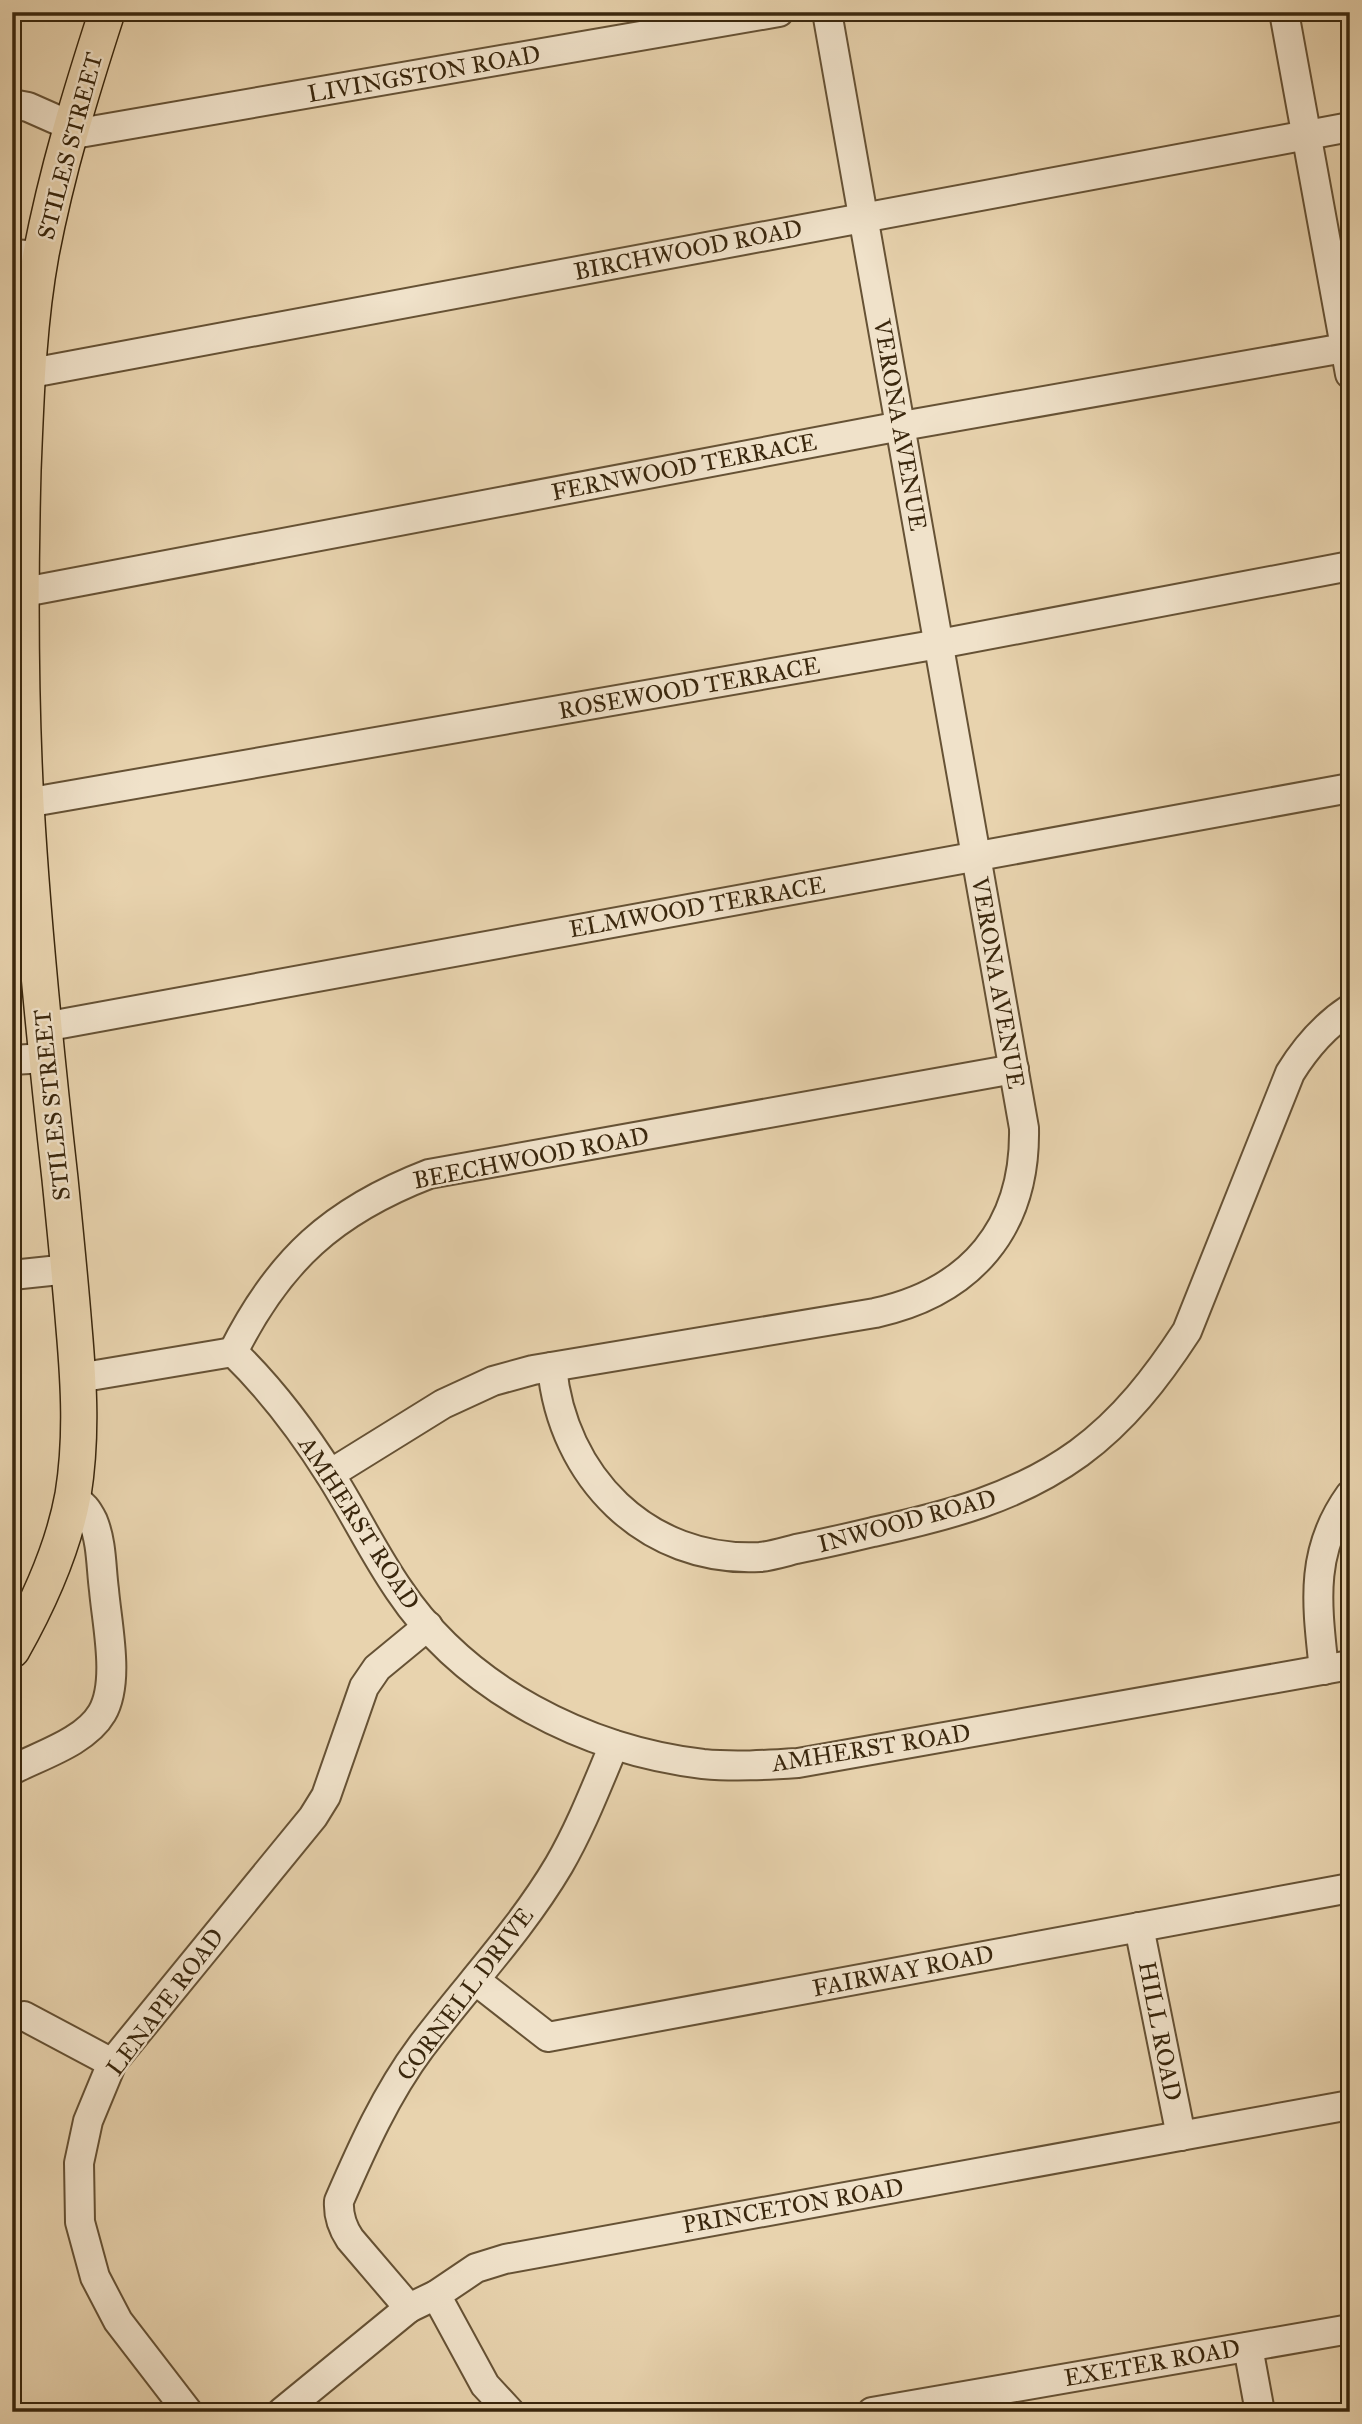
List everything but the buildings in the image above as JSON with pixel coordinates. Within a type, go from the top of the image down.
[{"type":"main road","name":"STILES STREET","points":[[12,1650],[43,1594],[72,1499],[80,1435],[69,1269],[34,1048],[21,841],[26,803],[17,628],[19,417],[31,319],[26,255],[107,12]]},
{"type":"street","name":"LIVINGSTON ROAD","points":[[69,131],[779,12]]},
{"type":"street","name":"VERONA AVENUE","points":[[330,1474],[443,1404],[493,1381],[552,1367],[875,1313],[918,1301],[950,1284],[977,1261],[1008,1216],[1015,1199],[1023,1164],[1024,1128],[827,12]]},
{"type":"street","points":[[1284,12],[1348,356]]},
{"type":"street","points":[[12,104],[28,107],[69,131]]},
{"type":"street","name":"BIRCHWOOD ROAD","points":[[26,374],[1350,127]]},
{"type":"street","name":"FERNWOOD TERRACE","points":[[19,593],[900,427],[1348,356]]},
{"type":"street","name":"ROSEWOOD TERRACE","points":[[26,803],[939,644],[1350,566]]},
{"type":"street","name":"ELMWOOD TERRACE","points":[[34,1048],[976,856],[1350,788]]},
{"type":"street","name":"INWOOD ROAD","points":[[552,1367],[564,1427],[582,1464],[594,1481],[608,1497],[640,1524],[697,1550],[722,1555],[761,1557],[934,1519],[1008,1494],[1044,1475],[1111,1427],[1140,1397],[1165,1365],[1187,1331],[1290,1073],[1310,1044],[1335,1019],[1350,1009]]},
{"type":"street","name":"BEECHWOOD ROAD","points":[[233,1352],[268,1290],[289,1264],[313,1241],[339,1219],[367,1201],[429,1174],[1013,1069]]},
{"type":"street","points":[[12,1275],[69,1269]]},
{"type":"street","points":[[78,1378],[233,1352]]},
{"type":"street","name":"AMHERST ROAD","points":[[233,1352],[261,1380],[330,1474],[399,1591],[428,1626],[460,1658],[495,1686],[574,1730],[614,1745],[660,1757],[705,1764],[750,1766],[798,1763],[1337,1667]]},
{"type":"street","points":[[1337,1667],[1317,1610],[1319,1567],[1328,1534],[1350,1495]]},
{"type":"street","points":[[12,1770],[73,1740],[89,1728],[101,1714],[107,1701],[110,1661],[98,1538],[87,1509],[72,1499]]},
{"type":"street","name":"LENAPE ROAD","points":[[188,2412],[118,2322],[95,2277],[80,2222],[79,2164],[88,2122],[112,2063],[313,1816],[326,1796],[364,1687],[377,1668],[428,1626]]},
{"type":"street","name":"CORNELL DRIVE","points":[[409,2308],[342,2227],[338,2212],[339,2201],[368,2133],[419,2049],[515,1929],[558,1866],[583,1817],[614,1745]]},
{"type":"street","name":"FAIRWAY ROAD","points":[[475,1980],[548,2037],[1350,1888]]},
{"type":"street","name":"HILL ROAD","points":[[1139,1927],[1181,2136]]},
{"type":"street","points":[[24,2016],[112,2063]]},
{"type":"street","name":"PRINCETON ROAD","points":[[282,2412],[409,2308],[436,2295],[477,2268],[505,2259],[1350,2105]]},
{"type":"street","points":[[436,2295],[485,2385],[510,2412]]},
{"type":"street","name":"EXETER ROAD","points":[[872,2412],[1350,2329]]},
{"type":"street","points":[[1248,2347],[1260,2412]]}]
